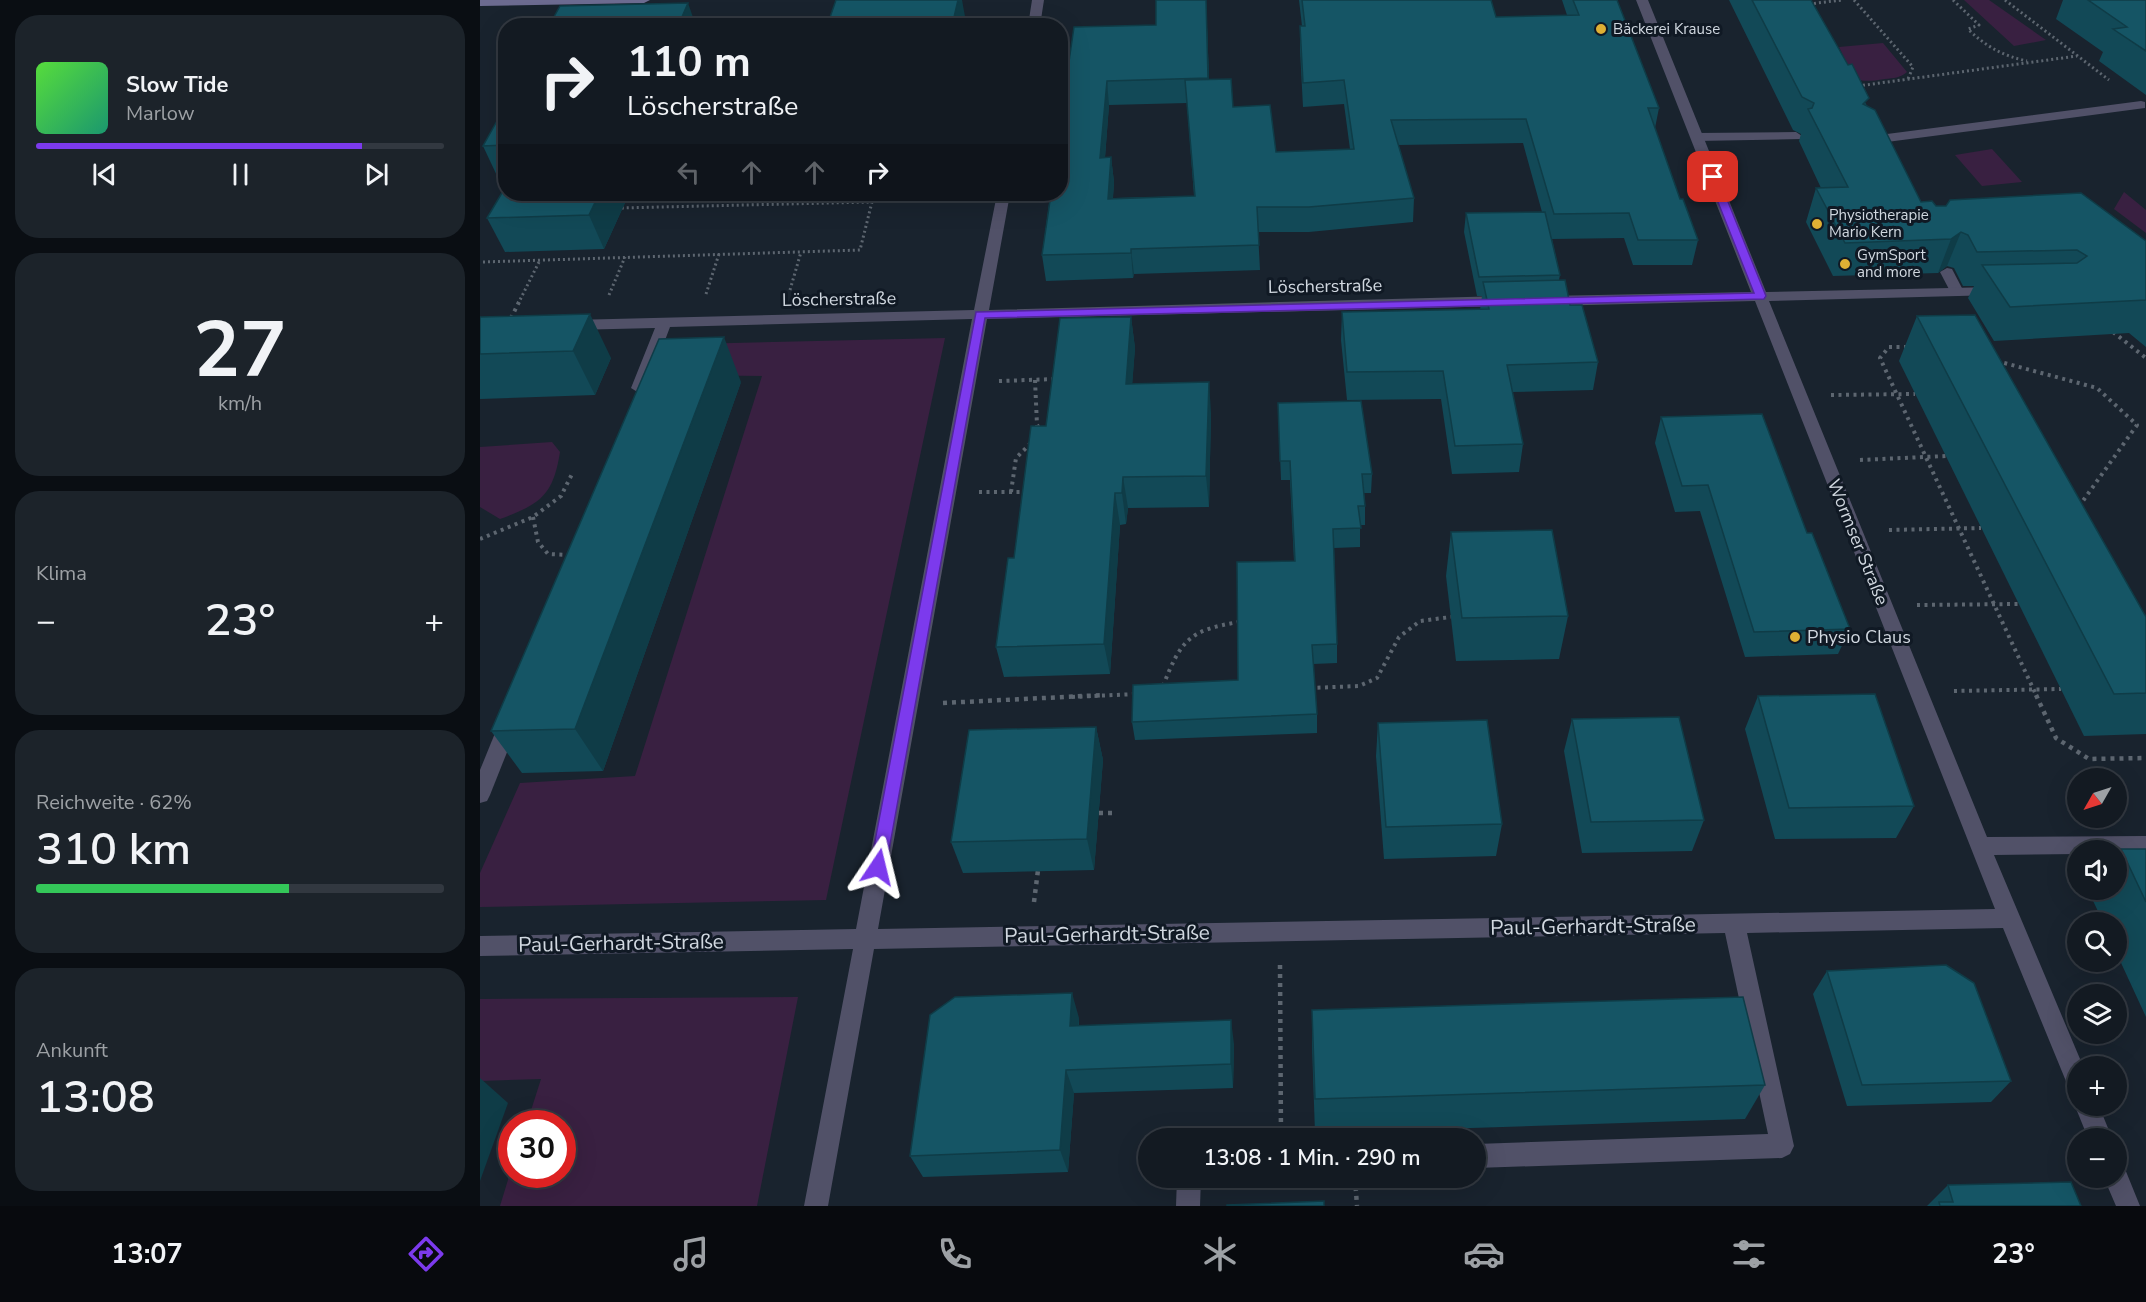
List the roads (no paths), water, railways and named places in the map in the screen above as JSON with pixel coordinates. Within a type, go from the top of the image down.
[{"type":"street","points":[[480,3],[644,0]]},
{"type":"street","points":[[1035,18],[1038,0]]},
{"type":"street","name":"Wormser Straße","points":[[1642,0],[1918,692],[2067,1056]]},
{"type":"street","points":[[1855,87],[1889,143]]},
{"type":"street","points":[[1861,136],[1889,143],[2141,105]]},
{"type":"street","points":[[1697,137],[1796,136]]},
{"type":"street","points":[[816,1206],[1001,201]]},
{"type":"street","points":[[1947,272],[1957,292]]},
{"type":"street","name":"Löscherstraße","points":[[507,327],[2014,291]]},
{"type":"street","points":[[631,408],[664,323]]},
{"type":"street","points":[[480,795],[514,708]]},
{"type":"street","points":[[1980,846],[2146,845]]},
{"type":"street","name":"Paul-Gerhardt-Straße","points":[[480,945],[2010,918]]},
{"type":"street","points":[[1486,1156],[1782,1146],[1734,923]]},
{"type":"street","points":[[1188,1206],[1189,1188]]},
{"type":"street","points":[[2120,1188],[2128,1206]]},
{"type":"place","name":"Bäckerei Krause","points":[[1601,29]]},
{"type":"place","name":"Physiotherapie Mario Kern","points":[[1817,224]]},
{"type":"place","name":"GymSport and more","points":[[1845,264]]},
{"type":"place","name":"Physio Claus","points":[[1795,637]]}]
